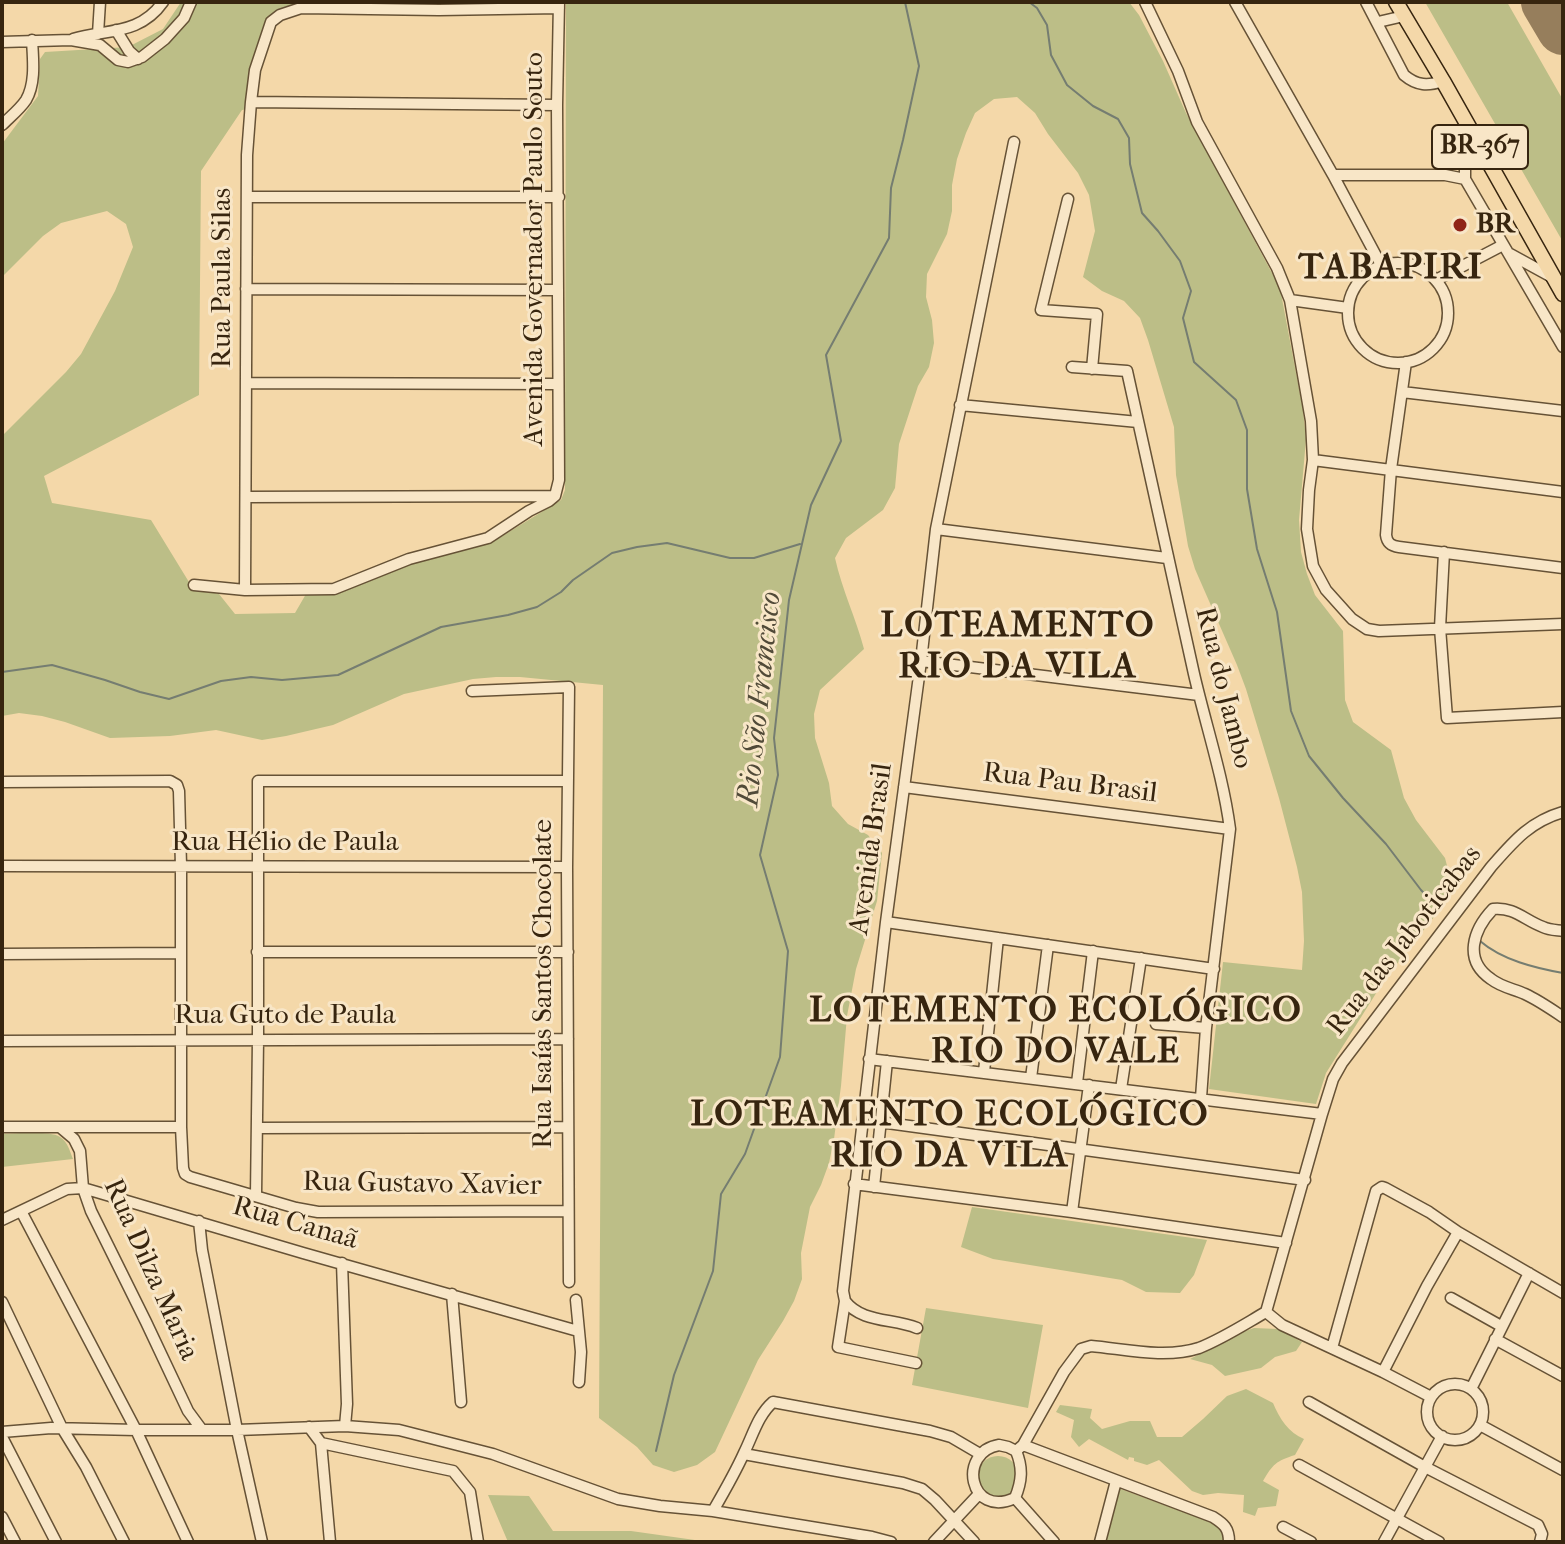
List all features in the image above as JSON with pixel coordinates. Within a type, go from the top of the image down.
[{"type":"main road","name":"BR-367","points":[[1396,2],[1563,294]]},
{"type":"street","points":[[98,34],[100,2]]},
{"type":"street","points":[[71,40],[138,25],[149,19],[163,2]]},
{"type":"street","points":[[2,42],[71,40],[100,45],[118,60],[128,62],[138,59],[165,39],[184,18],[191,2]]},
{"type":"street","points":[[1145,2],[1178,71],[1197,122],[1277,268],[1290,300],[1311,421],[1313,460],[1307,529],[1313,566],[1326,590],[1352,619],[1367,629],[1379,631],[1563,624]]},
{"type":"street","points":[[1235,2],[1381,265]]},
{"type":"street","points":[[1366,2],[1404,75],[1421,85],[1443,81]]},
{"type":"street","points":[[315,5],[439,10],[559,5]]},
{"type":"street","name":"Rua Paula Silas","points":[[245,590],[247,155],[251,102],[255,70],[271,22],[291,10],[315,5]]},
{"type":"street","name":"Avenida Governador Paulo Souto","points":[[555,496],[559,480],[559,5]]},
{"type":"street","points":[[1378,22],[1404,16]]},
{"type":"street","points":[[116,30],[122,42],[138,59]]},
{"type":"street","points":[[2,125],[20,107],[31,88],[32,40]]},
{"type":"street","points":[[251,102],[557,105]]},
{"type":"street","points":[[1465,120],[1465,179],[1563,347]]},
{"type":"street","name":"Avenida Brasil","points":[[916,1363],[838,1347],[845,1301],[843,1291],[854,1184],[936,529],[1014,142]]},
{"type":"street","points":[[1333,175],[1445,175],[1465,179]]},
{"type":"street","points":[[248,197],[559,197]]},
{"type":"street","points":[[1068,199],[1041,310],[1097,314],[1092,369],[1072,367]]},
{"type":"street","points":[[1506,249],[1554,279]]},
{"type":"street","points":[[1436,280],[1506,249]]},
{"type":"street","points":[[1396,262],[1425,270],[1436,280],[1445,295],[1448,313],[1445,330],[1436,345],[1423,357],[1391,363],[1363,349],[1348,323],[1351,294],[1358,281],[1381,265],[1396,262]]},
{"type":"street","points":[[246,289],[558,290]]},
{"type":"street","points":[[1290,300],[1348,308]]},
{"type":"street","points":[[1406,362],[1391,469],[1388,543],[1392,546],[1563,568]]},
{"type":"street","name":"Rua do Jambo","points":[[1092,369],[1127,371],[1167,558],[1223,785],[1230,829],[1206,1028],[1201,1098]]},
{"type":"street","points":[[246,383],[558,384]]},
{"type":"street","points":[[1402,392],[1563,411]]},
{"type":"street","points":[[960,405],[1138,422]]},
{"type":"street","points":[[1313,460],[1563,492]]},
{"type":"street","points":[[246,497],[555,496]]},
{"type":"street","points":[[194,585],[245,590],[344,587],[409,559],[488,538],[555,496]]},
{"type":"street","points":[[936,529],[1167,558]]},
{"type":"street","points":[[1444,552],[1440,628],[1447,718],[1563,712]]},
{"type":"street","points":[[921,661],[1199,695]]},
{"type":"street","name":"Rua Isaías Santos Chocolate","points":[[472,691],[569,687],[569,1282]]},
{"type":"street","points":[[256,1195],[258,781],[568,781]]},
{"type":"street","points":[[2,782],[174,782],[179,791],[181,866],[181,1127],[2,1127]]},
{"type":"street","name":"Rua Pau Brasil","points":[[904,787],[1230,829]]},
{"type":"street","name":"Rua das Jaboticabas","points":[[1266,1312],[1322,1114],[1333,1079],[1342,1063],[1517,837],[1563,812]]},
{"type":"street","name":"Rua Hélio de Paula","points":[[2,866],[567,867]]},
{"type":"street","points":[[1563,931],[1546,929],[1503,908],[1493,909],[1478,927],[1473,940],[1477,963],[1487,978],[1527,995],[1563,1017]]},
{"type":"street","points":[[886,922],[1214,969]]},
{"type":"street","points":[[984,1072],[998,938]]},
{"type":"street","points":[[1031,1078],[1048,945]]},
{"type":"street","points":[[1077,1083],[1093,951]]},
{"type":"street","points":[[257,952],[568,952]]},
{"type":"street","points":[[2,954],[181,953]]},
{"type":"street","points":[[1121,1089],[1141,958]]},
{"type":"street","points":[[1156,1024],[1206,1028]]},
{"type":"street","name":"Rua Guto de Paula","points":[[2,1041],[568,1039]]},
{"type":"street","points":[[869,1059],[1322,1114]]},
{"type":"street","points":[[874,1187],[887,1061]]},
{"type":"street","points":[[1072,1212],[1089,1085]]},
{"type":"street","points":[[880,1122],[1305,1180]]},
{"type":"street","name":"Rua Gustavo Xavier","points":[[181,1127],[185,1174],[296,1208],[318,1212],[568,1211]]},
{"type":"street","points":[[258,1128],[568,1127]]},
{"type":"street","name":"Rua Dilza Maria","points":[[61,1128],[74,1139],[80,1151],[83,1188],[91,1211],[188,1411],[202,1430]]},
{"type":"street","points":[[854,1184],[1286,1243]]},
{"type":"street","points":[[1332,1348],[1376,1191],[1382,1187],[1563,1293]]},
{"type":"street","points":[[2,1220],[67,1189],[83,1188]]},
{"type":"street","name":"Rua Canaã","points":[[83,1188],[578,1331]]},
{"type":"street","points":[[21,1211],[136,1430],[188,1542]]},
{"type":"street","points":[[199,1221],[237,1430],[262,1542]]},
{"type":"street","points":[[1383,1372],[1458,1232]]},
{"type":"street","points":[[342,1263],[347,1404],[345,1426]]},
{"type":"street","points":[[1471,1389],[1529,1273]]},
{"type":"street","points":[[452,1294],[461,1402]]},
{"type":"street","points":[[1451,1298],[1501,1326]]},
{"type":"street","points":[[576,1300],[581,1352],[579,1382]]},
{"type":"street","points":[[845,1301],[856,1313],[917,1328]]},
{"type":"street","points":[[2,1302],[62,1428],[86,1467],[124,1542]]},
{"type":"street","points":[[1015,1498],[1022,1473],[1020,1448],[1064,1372],[1081,1349],[1091,1346],[1183,1351],[1200,1347],[1266,1312],[1282,1325],[1431,1397]]},
{"type":"street","points":[[1495,1339],[1563,1376]]},
{"type":"street","points":[[1455,1383],[1471,1389],[1483,1406],[1480,1425],[1468,1437],[1450,1439],[1442,1436],[1430,1423],[1431,1397],[1437,1390],[1455,1383]]},
{"type":"street","points":[[713,1511],[766,1409],[773,1402],[951,1437],[980,1454]]},
{"type":"street","points":[[1309,1402],[1538,1525],[1542,1534],[1540,1542]]},
{"type":"street","points":[[1480,1425],[1563,1470]]},
{"type":"street","points":[[56,1542],[2,1434],[62,1428],[237,1430],[345,1426],[399,1430],[493,1454],[618,1499],[713,1511],[891,1542]]},
{"type":"street","points":[[309,1427],[321,1443],[330,1542]]},
{"type":"street","points":[[1384,1542],[1442,1436]]},
{"type":"street","points":[[321,1443],[453,1471],[470,1492],[478,1542]]},
{"type":"street","points":[[1015,1498],[997,1504],[987,1501],[974,1484],[975,1461],[990,1447],[1020,1448],[1213,1517],[1227,1527],[1229,1542]]},
{"type":"street","points":[[744,1454],[922,1489],[974,1542]]},
{"type":"street","points":[[1299,1465],[1439,1542]]},
{"type":"street","points":[[1100,1542],[1116,1481]]},
{"type":"street","points":[[934,1542],[979,1494]]},
{"type":"street","points":[[1015,1498],[1054,1542]]},
{"type":"street","points":[[2,1517],[15,1542]]},
{"type":"street","points":[[1283,1527],[1311,1542]]},
{"type":"green space","points":[[181,2],[312,2],[281,8],[266,22],[247,109],[242,110],[201,171],[199,395],[44,476],[52,503],[151,520],[192,587],[219,594],[235,614],[295,613],[306,594],[343,592],[409,565],[491,543],[561,500],[565,490],[566,2],[1129,2],[1139,15],[1186,113],[1280,288],[1306,439],[1299,520],[1301,552],[1307,574],[1315,595],[1343,631],[1345,700],[1353,722],[1391,750],[1404,798],[1416,820],[1445,858],[1451,881],[1445,903],[1385,979],[1326,1073],[1316,1104],[1209,1089],[1223,962],[1302,970],[1302,892],[1297,867],[1246,689],[1188,546],[1176,475],[1174,427],[1140,318],[1124,301],[1102,291],[1083,277],[1095,231],[1089,195],[1078,173],[1035,113],[1017,97],[994,99],[975,113],[966,133],[952,185],[952,211],[947,234],[927,274],[926,297],[934,343],[929,367],[918,386],[899,444],[895,488],[883,510],[846,538],[835,558],[864,649],[820,690],[814,714],[815,738],[829,783],[832,806],[848,824],[868,835],[882,853],[877,901],[856,969],[847,1016],[834,1139],[829,1163],[810,1207],[801,1253],[802,1279],[794,1301],[758,1360],[715,1452],[697,1465],[674,1472],[653,1465],[637,1447],[599,1418],[603,685],[520,677],[473,679],[404,694],[333,725],[262,740],[216,730],[170,736],[110,738],[42,716],[19,713],[2,716],[2,436],[81,354],[115,291],[133,247],[126,224],[107,211],[61,223],[43,236],[2,277],[2,144],[38,96],[40,59],[45,52],[128,47],[163,29]]},
{"type":"green space","points":[[1425,2],[1507,2],[1563,100],[1563,242]]},
{"type":"green space","points":[[2,1134],[55,1135],[65,1142],[73,1159],[2,1167]]},
{"type":"green space","points":[[972,1207],[1207,1240],[1194,1275],[1180,1293],[1146,1292],[1122,1280],[993,1259],[961,1247]]},
{"type":"green space","points":[[926,1308],[1043,1325],[1028,1408],[912,1385]]},
{"type":"green space","points":[[1254,1328],[1278,1329],[1302,1342],[1296,1351],[1275,1357],[1261,1368],[1225,1376],[1212,1365],[1190,1359],[1240,1333]]},
{"type":"green space","points":[[1246,1389],[1273,1403],[1285,1424],[1304,1439],[1295,1455],[1276,1464],[1263,1481],[1279,1490],[1276,1506],[1258,1508],[1255,1516],[1243,1512],[1244,1495],[1203,1495],[1192,1491],[1159,1460],[1147,1465],[1134,1461],[1134,1458],[1129,1457],[1128,1460],[1089,1439],[1079,1447],[1071,1437],[1074,1420],[1056,1412],[1060,1405],[1092,1409],[1090,1418],[1102,1429],[1130,1421],[1150,1421],[1157,1437],[1182,1437],[1227,1396]]},
{"type":"green space","points":[[998,1456],[1013,1462],[1019,1477],[1013,1492],[998,1498],[983,1492],[977,1477],[983,1462]]},
{"type":"green space","points":[[1118,1488],[1218,1525],[1224,1535],[1223,1542],[1105,1542]]},
{"type":"green space","points":[[488,1495],[529,1496],[553,1531],[631,1531],[709,1542],[508,1542]]},
{"type":"waterway","name":"Rio São Francisco","points":[[656,1451],[674,1375],[713,1271],[721,1194],[745,1154],[780,1057],[788,951],[760,855],[778,775],[774,738],[789,600],[811,505],[841,441],[826,355],[889,238],[891,188],[919,66],[905,2]]},
{"type":"waterway","points":[[1029,2],[1037,8],[1047,25],[1051,55],[1067,85],[1093,106],[1118,119],[1129,138],[1130,164],[1142,213],[1180,261],[1191,291],[1183,318],[1194,362],[1236,400],[1247,430],[1247,489],[1257,549],[1277,612],[1291,711],[1309,756],[1435,905]]},
{"type":"waterway","points":[[2,672],[52,665],[169,699],[221,681],[251,677],[282,680],[338,675],[441,627],[537,607],[612,553],[667,543],[730,558],[754,558],[800,544]]},
{"type":"waterway","points":[[1480,941],[1509,958],[1563,973]]},
{"type":"taxiway","points":[[1557,20],[1563,25]]},
{"type":"runway","points":[[1547,2],[1563,29]]},
{"type":"place","name":"BR","points":[[1460,225]]},
{"type":"district","name":"TABAPIRI","points":[[1391,269]]},
{"type":"district","name":"LOTEAMENTO RIO DA VILA","points":[[1018,648]]},
{"type":"district","name":"LOTEMENTO ECOLÓGICO RIO DO VALE","points":[[1056,1032]]},
{"type":"district","name":"LOTEAMENTO ECOLÓGICO RIO DA VILA","points":[[950,1136]]}]
